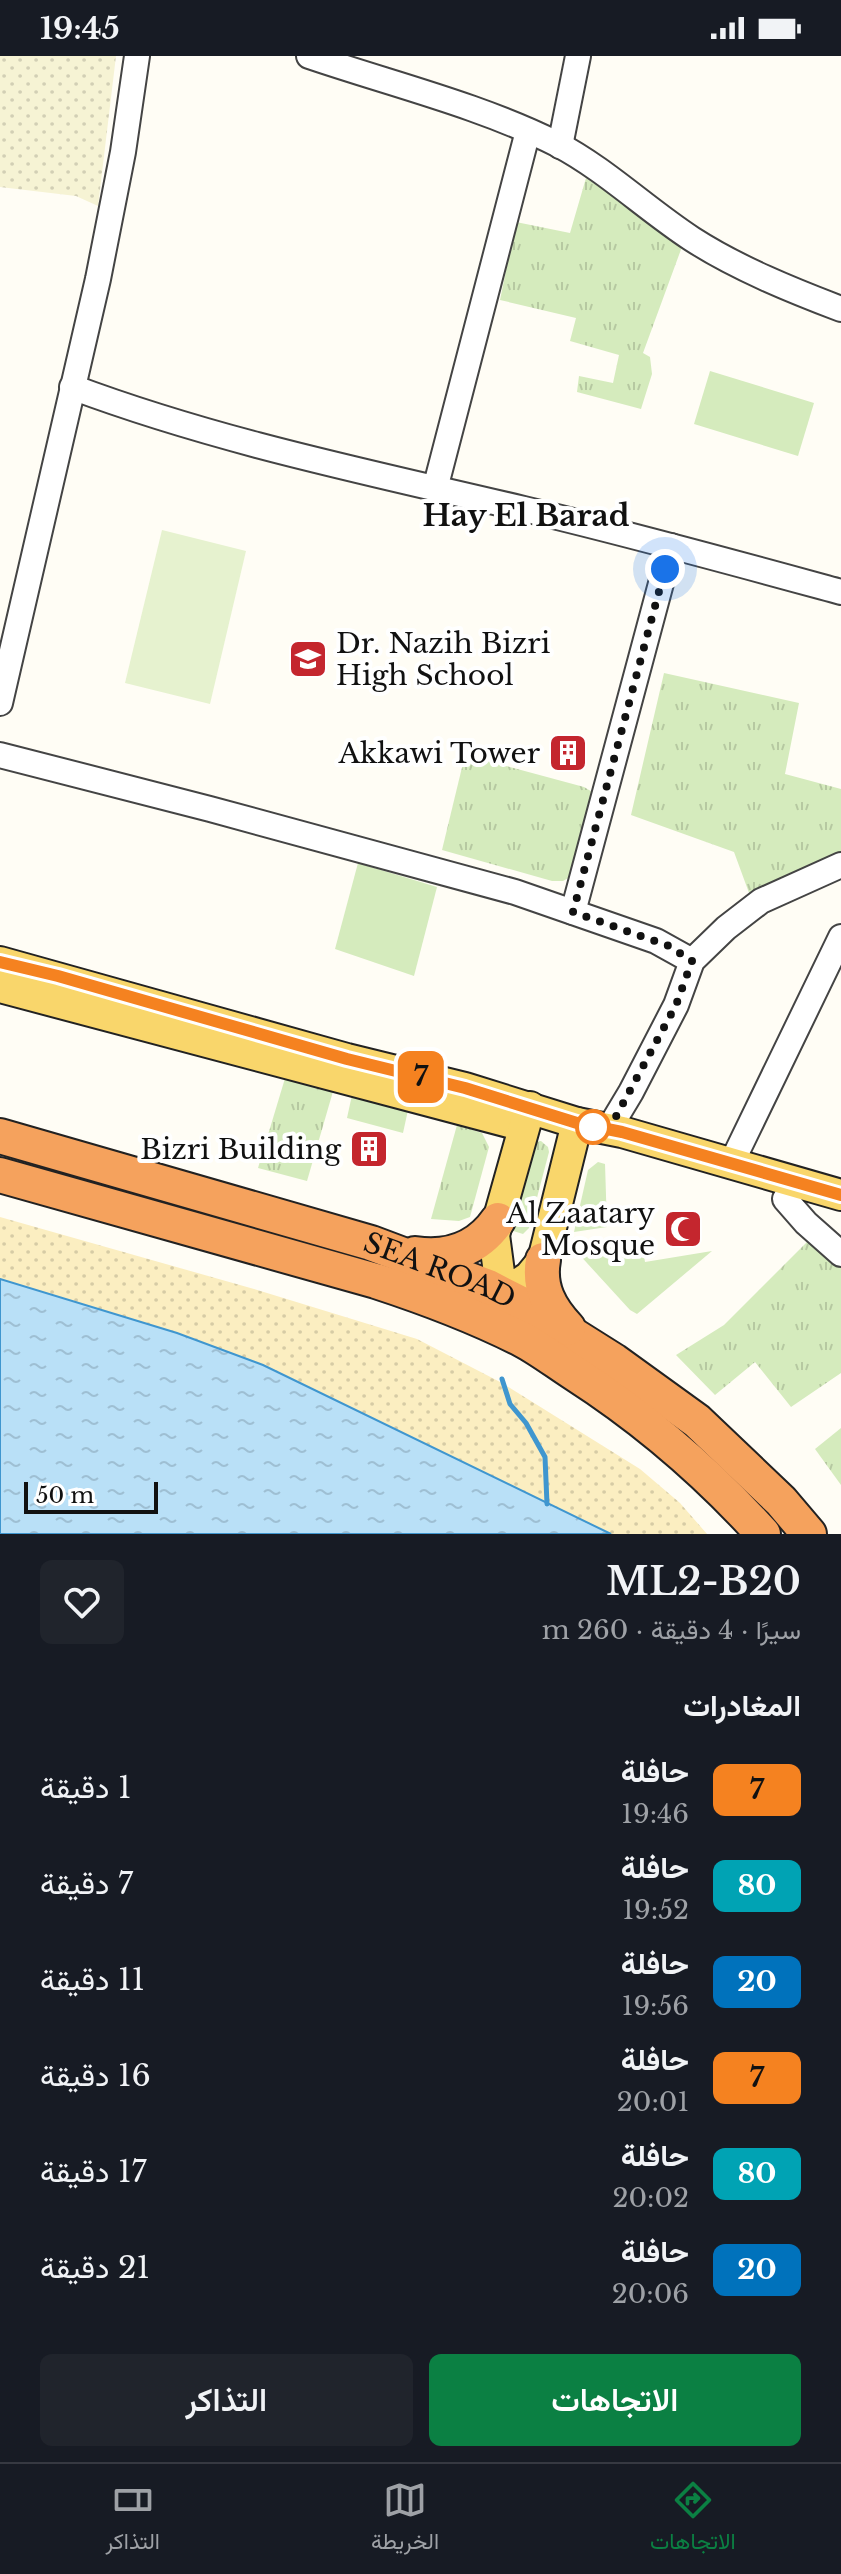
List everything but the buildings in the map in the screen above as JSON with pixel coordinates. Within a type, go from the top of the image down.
[{"type":"highway","name":"SEA ROAD","points":[[0,1136],[388,1249],[488,1287],[580,1339],[697,1421],[758,1478],[809,1534]]},
{"type":"highway","name":"SEA ROAD","points":[[0,1175],[376,1281],[524,1341],[653,1429],[702,1471],[763,1534]]},
{"type":"highway","points":[[388,1249],[448,1256],[477,1242],[496,1228]]},
{"type":"highway","points":[[545,1254],[543,1287],[550,1308],[580,1339]]},
{"type":"highway","points":[[445,1307],[502,1295],[506,1307],[538,1350]]},
{"type":"main road","points":[[0,962],[527,1117]]},
{"type":"main road","points":[[0,987],[584,1131],[841,1215]]},
{"type":"main road","points":[[527,1117],[496,1228],[502,1295],[529,1277],[545,1254],[584,1131]]},
{"type":"main road","points":[[584,1131],[622,1132],[841,1195]]},
{"type":"main road","points":[[496,1228],[517,1248],[545,1254]]},
{"type":"street","points":[[2,689],[118,180],[137,56]]},
{"type":"street","points":[[309,56],[528,131],[560,146],[702,245],[735,263],[841,309]]},
{"type":"street","points":[[560,146],[578,56]]},
{"type":"street","points":[[435,489],[528,131]]},
{"type":"street","points":[[72,387],[188,425],[325,463],[671,546],[841,592]]},
{"type":"street","points":[[573,912],[671,546]]},
{"type":"street","points":[[0,755],[515,892],[669,946],[692,961]]},
{"type":"street","points":[[584,1131],[613,1122],[676,1005],[692,961],[726,928],[761,901],[841,865]]},
{"type":"street","points":[[732,1162],[831,990],[841,937]]},
{"type":"street","points":[[785,1199],[806,1223],[841,1254]]},
{"type":"shaded area","points":[[0,56],[116,56],[98,206],[76,196],[0,187]]},
{"type":"green space","points":[[586,178],[683,244],[643,353],[650,357],[652,374],[641,409],[577,392],[579,376],[613,383],[619,355],[570,341],[576,318],[500,300],[516,222],[570,233]]},
{"type":"green space","points":[[710,371],[814,403],[798,456],[694,424]]},
{"type":"green space","points":[[162,530],[246,551],[210,704],[125,683]]},
{"type":"green space","points":[[664,673],[799,703],[785,774],[841,789],[841,859],[752,901],[734,852],[631,815]]},
{"type":"green space","points":[[465,755],[584,787],[594,793],[570,877],[552,881],[442,850]]},
{"type":"green space","points":[[358,863],[437,887],[414,976],[335,949]]},
{"type":"green space","points":[[286,1075],[334,1088],[307,1181],[258,1168]]},
{"type":"green space","points":[[352,1095],[408,1110],[403,1133],[347,1118]]},
{"type":"green space","points":[[457,1125],[482,1133],[489,1147],[470,1217],[459,1221],[431,1219]]},
{"type":"green space","points":[[541,1141],[549,1152],[529,1228],[523,1234],[510,1230],[530,1142]]},
{"type":"green space","points":[[598,1162],[605,1164],[607,1227],[574,1232],[588,1170]]},
{"type":"green space","points":[[809,1240],[841,1268],[841,1373],[791,1407],[755,1362],[715,1395],[676,1355],[724,1325]]},
{"type":"green space","points":[[642,1244],[645,1262],[712,1251],[637,1314],[576,1251]]},
{"type":"green space","points":[[841,1428],[841,1485],[815,1449]]},
{"type":"sand","points":[[0,1217],[417,1339],[502,1383],[640,1469],[680,1503],[707,1534],[611,1534],[351,1410],[177,1333],[0,1279]]},
{"type":"water","points":[[0,1279],[177,1333],[263,1365],[611,1534],[0,1534]]},
{"type":"waterway","points":[[502,1379],[510,1404],[526,1423],[545,1457],[547,1504]]},
{"type":"bus line","name":"7","points":[[0,962],[347,1059],[465,1088],[577,1123],[622,1132],[841,1195]]},
{"type":"place","name":"Dr. Nazih Bizri High School","points":[[308,659]]},
{"type":"place","name":"Akkawi Tower","points":[[568,753]]},
{"type":"place","name":"Bizri Building","points":[[369,1149]]},
{"type":"place","name":"Al Zaatary Mosque","points":[[683,1229]]},
{"type":"district","name":"Hay El Barad","points":[[526,515]]},
{"type":"route","points":[[593,1127],[599,1129],[613,1122],[631,1092],[676,1005],[692,961],[669,946],[573,912],[665,569]]}]
